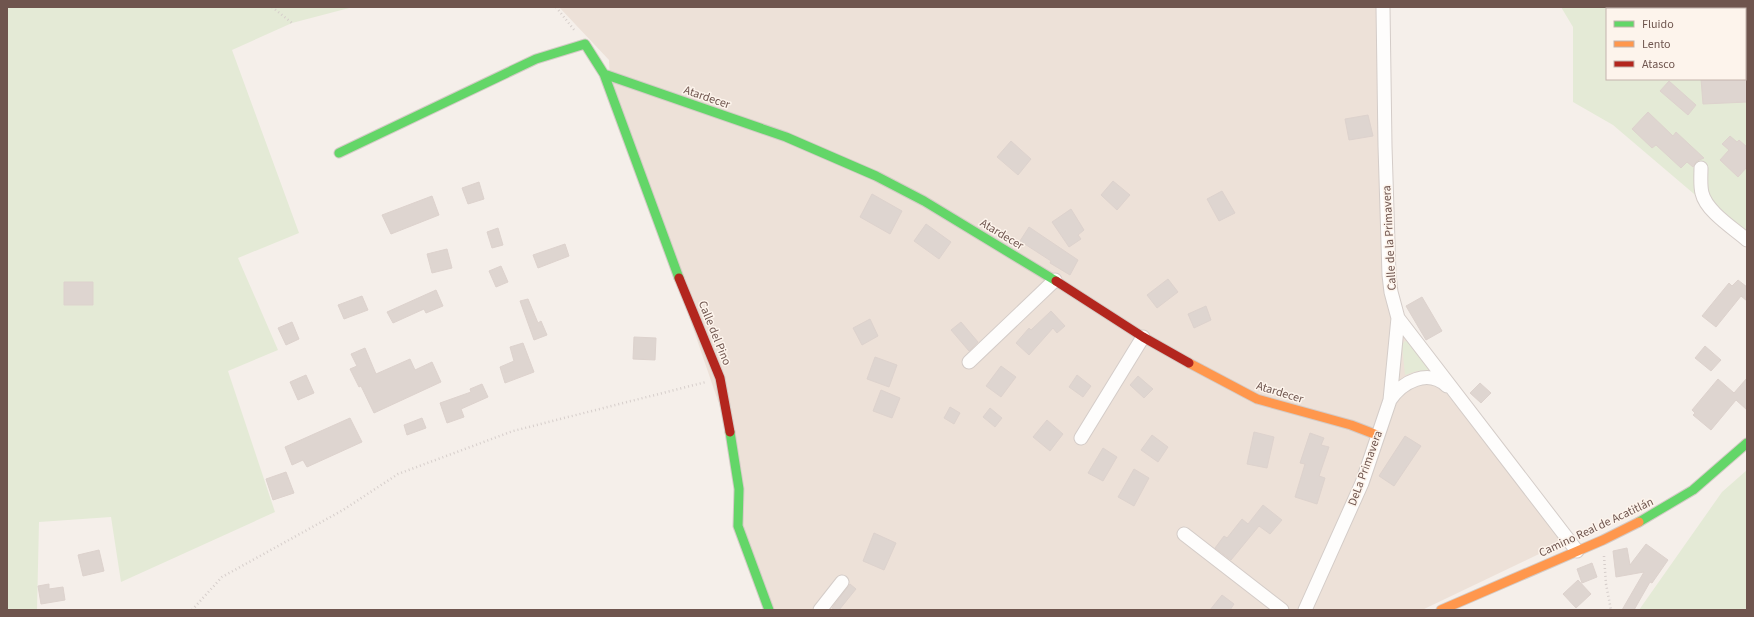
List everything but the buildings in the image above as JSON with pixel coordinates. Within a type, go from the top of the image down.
[{"type":"street","name":"Calle de la Primavera","points":[[1383,7],[1385,146],[1390,275],[1391,292],[1398,318],[1577,551]]},
{"type":"street","points":[[339,153],[536,59],[586,44],[604,74]]},
{"type":"street","name":"Atardecer","points":[[604,74],[786,137],[876,176],[924,201],[1055,280],[1143,337],[1257,400],[1351,425],[1377,435]]},
{"type":"street","name":"Calle del Pino","points":[[604,74],[670,257],[720,378],[737,471],[739,489],[738,526],[769,610]]},
{"type":"street","points":[[1701,168],[1701,190],[1709,206],[1747,240]]},
{"type":"street","points":[[969,362],[1055,280]]},
{"type":"street","name":"DeLa Primavera","points":[[1305,610],[1362,483],[1390,400],[1398,318]]},
{"type":"street","points":[[1081,438],[1143,337]]},
{"type":"street","points":[[1390,400],[1394,393],[1407,383],[1422,378],[1438,379],[1455,393]]},
{"type":"street","name":"Camino Real de Acatitlán","points":[[1441,610],[1603,540],[1653,514],[1693,490],[1747,443]]},
{"type":"street","points":[[1184,534],[1282,610]]},
{"type":"street","points":[[820,610],[842,582]]},
{"type":"path","points":[[272,7],[292,23]]},
{"type":"path","points":[[556,7],[586,44]]},
{"type":"path","points":[[192,610],[222,577],[343,510],[398,474],[513,431],[720,378]]},
{"type":"path","points":[[1603,540],[1606,584],[1611,610]]},
{"type":"shaded area","points":[[559,7],[1377,7],[1390,307],[1438,383],[1566,541],[1422,610],[774,610],[743,527],[742,471],[610,86],[609,60]]},
{"type":"green space","points":[[7,7],[353,7],[292,23],[232,50],[299,233],[238,258],[278,350],[228,371],[275,512],[121,582],[111,517],[39,522],[37,610],[7,610]]},
{"type":"green space","points":[[1561,7],[1747,7],[1747,239],[1613,125],[1573,102],[1573,27]]},
{"type":"green space","points":[[1405,341],[1409,342],[1432,373],[1417,371],[1405,375],[1402,345]]},
{"type":"green space","points":[[1747,470],[1747,610],[1639,610],[1722,492]]},
{"type":"traffic: fast","points":[[339,153],[536,59],[585,44],[604,74],[679,278]]},
{"type":"traffic: fast","points":[[604,74],[786,137],[876,176],[924,201],[1056,281]]},
{"type":"traffic: fast","points":[[730,432],[739,489],[738,526],[769,610]]},
{"type":"traffic: fast","points":[[1639,522],[1693,490],[1747,443]]},
{"type":"traffic: slow","points":[[1189,363],[1257,399],[1351,425],[1377,435]]},
{"type":"traffic: slow","points":[[1441,610],[1603,540],[1639,522]]},
{"type":"traffic: jam","points":[[679,278],[720,378],[730,432]]},
{"type":"traffic: jam","points":[[1056,281],[1143,337],[1189,363]]}]
